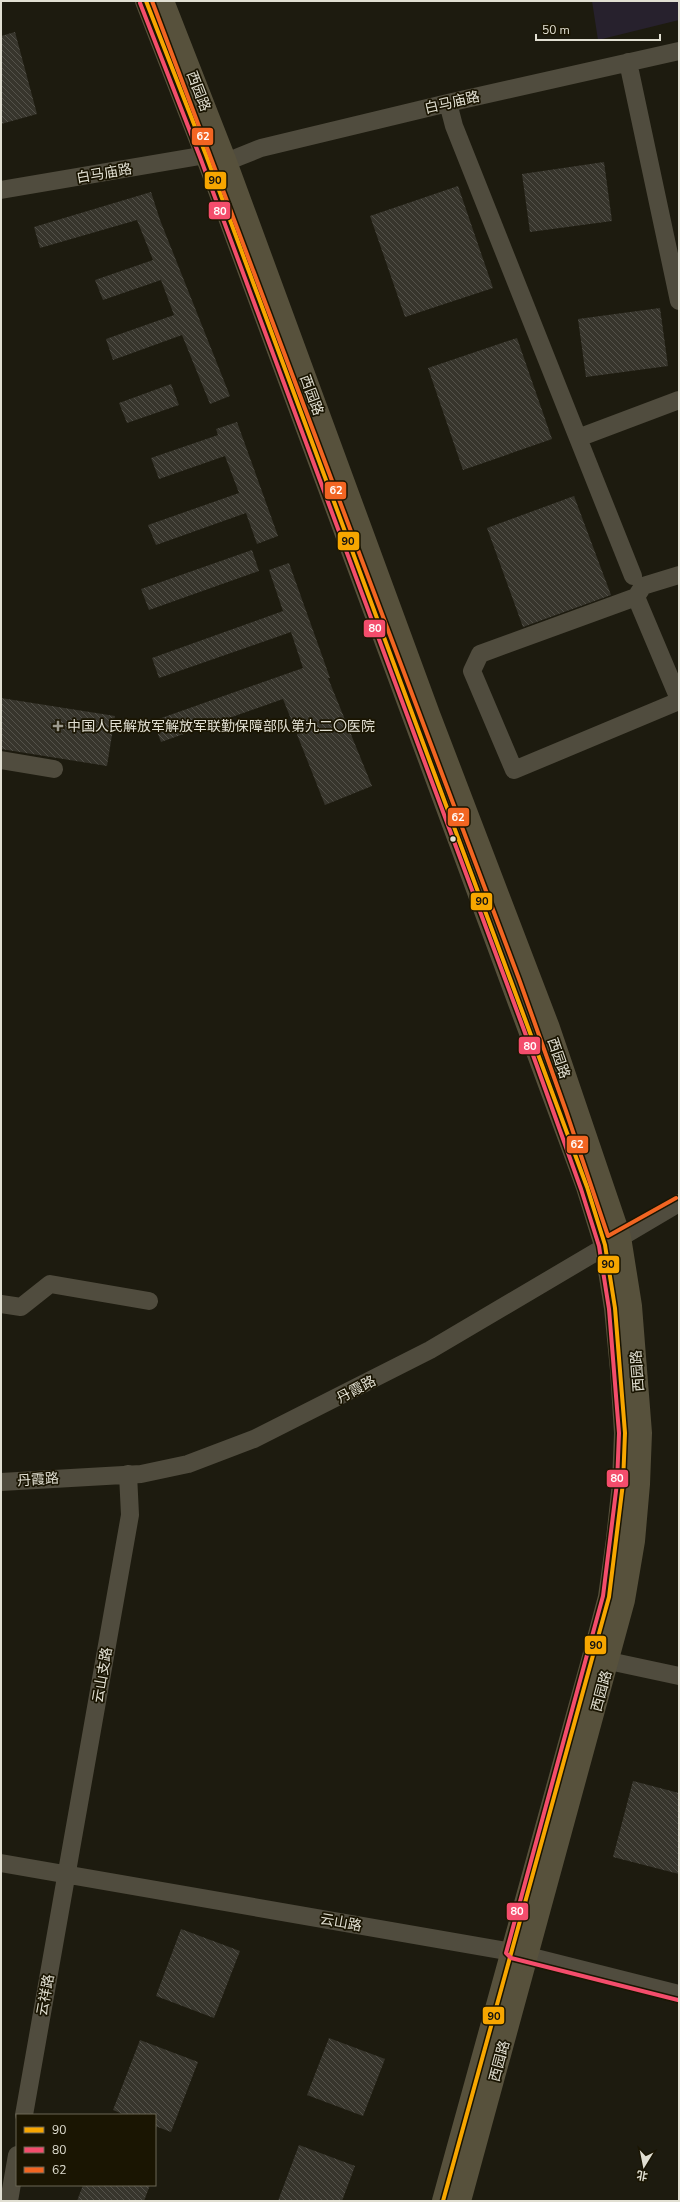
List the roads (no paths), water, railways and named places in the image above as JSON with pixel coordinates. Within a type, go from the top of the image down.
[{"type":"main road","name":"西园路","points":[[146,1],[216,158]]},
{"type":"main road","name":"西园路","points":[[164,1],[216,158],[587,1188],[612,1241],[631,1306],[641,1433],[634,1541],[624,1600],[608,1661],[520,1954],[443,2201]]},
{"type":"main road","name":"西园路","points":[[460,2201],[607,1604],[617,1539],[623,1483],[625,1433],[612,1241]]},
{"type":"street","name":"白马庙路","points":[[1,190],[216,158],[448,102],[679,51]]},
{"type":"street","points":[[628,62],[679,301]]},
{"type":"street","points":[[448,102],[457,134],[633,576]]},
{"type":"street","points":[[578,438],[679,400]]},
{"type":"street","points":[[636,597],[679,700],[514,770],[472,671],[480,654],[636,597],[644,586],[679,575]]},
{"type":"street","points":[[1,760],[54,769]]},
{"type":"street","name":"丹霞路","points":[[1,1482],[141,1474],[188,1464],[254,1439],[430,1350],[612,1241],[679,1203]]},
{"type":"street","points":[[1,1304],[21,1307],[50,1284],[149,1301]]},
{"type":"street","name":"云山支路","points":[[66,1874],[130,1515],[128,1474]]},
{"type":"street","points":[[608,1661],[679,1676]]},
{"type":"street","name":"云山路","points":[[1,1863],[520,1954],[679,1994]]},
{"type":"street","name":"云祥路","points":[[24,2114],[66,1874]]},
{"type":"street","points":[[9,2201],[7,2181],[16,2158]]},
{"type":"place","name":"中国人民解放军解放军联勤保障部队第九二〇医院","points":[[58,726]]}]
